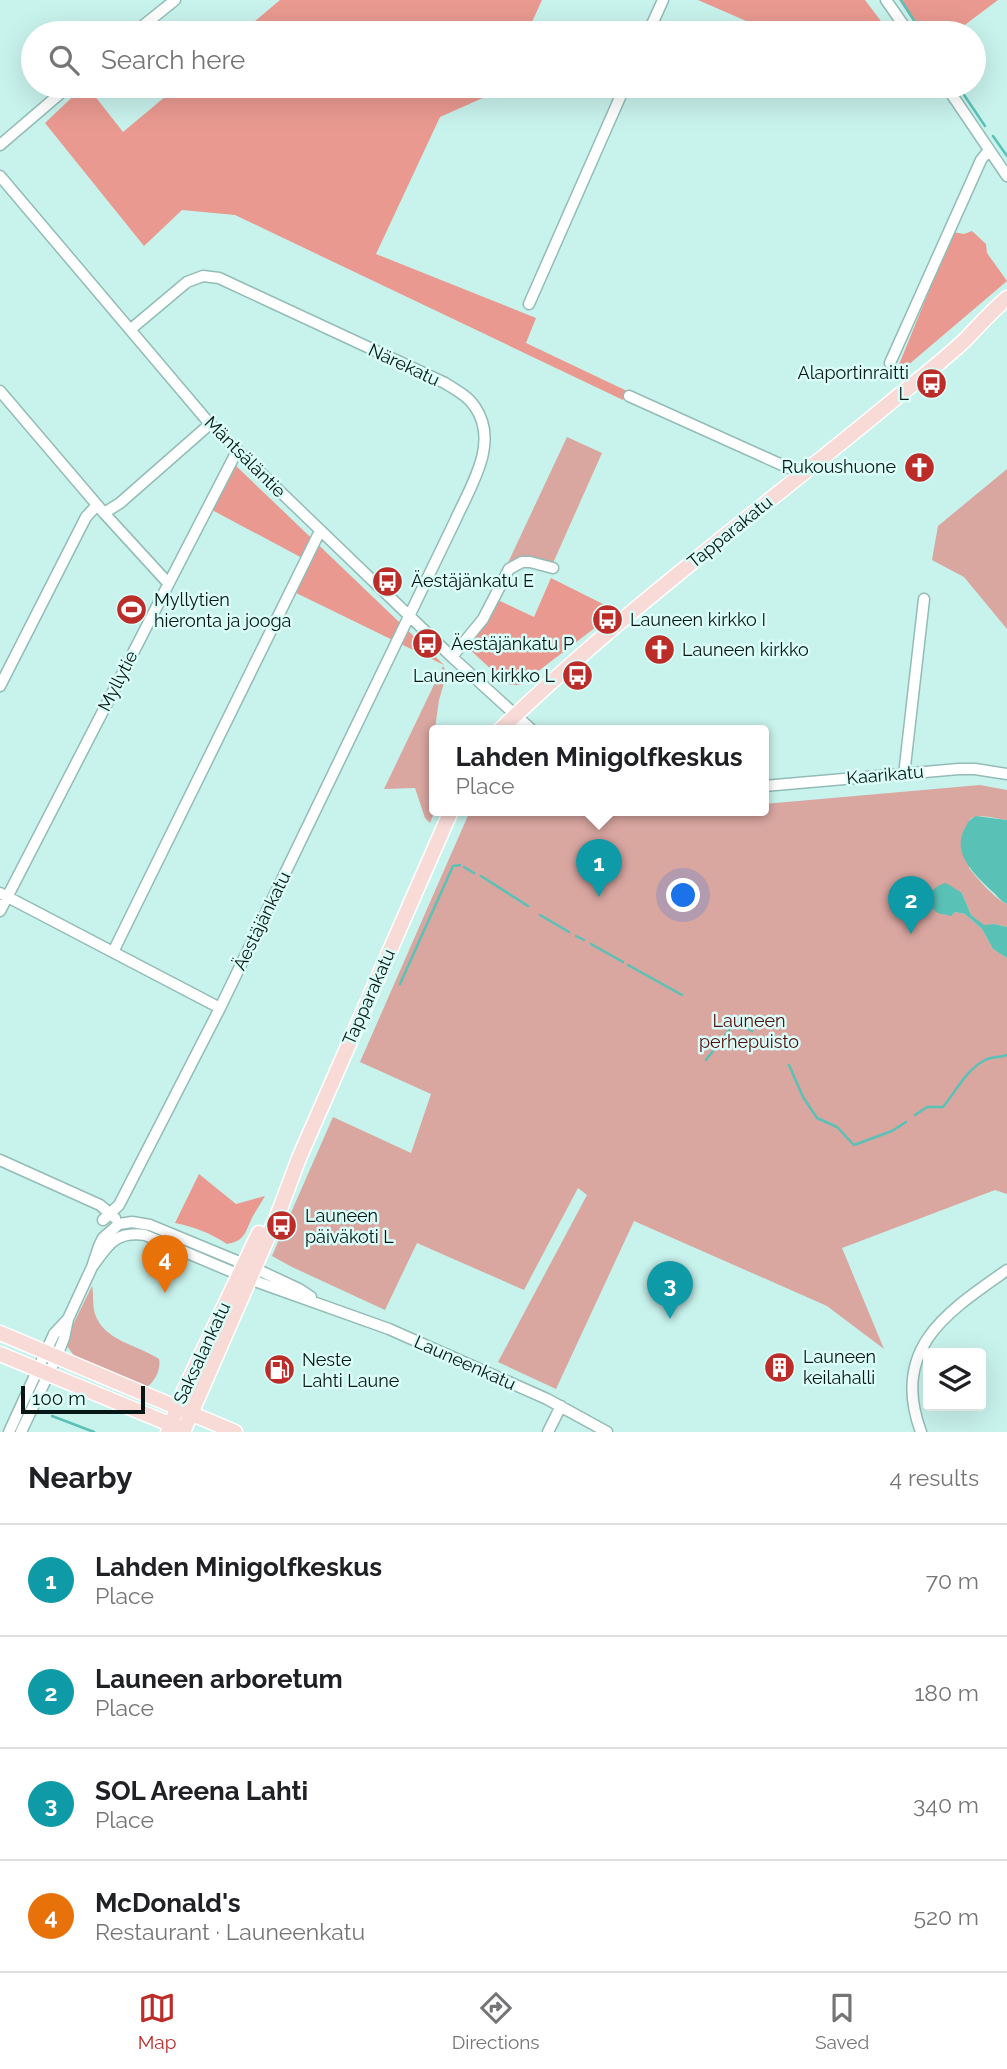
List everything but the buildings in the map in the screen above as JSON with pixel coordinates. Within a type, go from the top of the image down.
[{"type":"main road","name":"Tapparakatu","points":[[505,725],[644,602],[965,339],[1007,298]]},
{"type":"main road","name":"Tapparakatu","points":[[965,339],[981,332],[1007,310]]},
{"type":"main road","name":"Tapparakatu","points":[[247,1272],[272,1206],[288,1183],[449,816]]},
{"type":"main road","name":"Saksalankatu","points":[[179,1430],[183,1411],[247,1272]]},
{"type":"main road","points":[[0,1333],[235,1432]]},
{"type":"main road","points":[[0,1354],[179,1430]]},
{"type":"street","points":[[149,21],[175,0]]},
{"type":"street","points":[[653,21],[663,0]]},
{"type":"street","points":[[886,0],[901,21]]},
{"type":"street","points":[[0,145],[55,98]]},
{"type":"street","points":[[529,304],[620,98]]},
{"type":"street","points":[[954,98],[1007,176]]},
{"type":"street","points":[[890,363],[981,160],[989,150]]},
{"type":"street","name":"Mäntsäläntie","points":[[0,176],[210,424],[515,715]]},
{"type":"street","name":"Närekatu","points":[[131,328],[187,282],[210,276],[228,281],[445,383],[475,406],[482,420],[485,437],[482,459],[409,615]]},
{"type":"street","points":[[0,391],[168,583]]},
{"type":"street","points":[[629,396],[802,474]]},
{"type":"street","points":[[0,686],[86,517],[120,503],[210,424]]},
{"type":"street","name":"Myllytie","points":[[0,911],[4,895],[237,451]]},
{"type":"street","points":[[113,952],[320,531]]},
{"type":"street","points":[[452,657],[483,619],[509,569],[522,562],[553,568]]},
{"type":"street","points":[[904,775],[924,599]]},
{"type":"street","name":"Äestäjänkatu","points":[[107,1216],[119,1205],[220,1008],[409,615]]},
{"type":"street","points":[[515,715],[526,725]]},
{"type":"street","name":"Kaarikatu","points":[[769,786],[959,769],[1007,774]]},
{"type":"street","points":[[4,895],[220,1008]]},
{"type":"street","points":[[0,1160],[100,1205],[117,1230],[92,1267],[68,1319],[64,1338],[52,1353],[9,1432]]},
{"type":"street","name":"Launeenkatu","points":[[117,1230],[132,1222],[150,1225],[297,1297],[389,1329],[561,1406],[607,1432]]},
{"type":"street","points":[[921,1432],[913,1407],[912,1385],[926,1339],[957,1305],[1007,1269]]},
{"type":"street","points":[[21,1432],[43,1372]]},
{"type":"street","points":[[548,1432],[561,1406]]},
{"type":"green space","points":[[567,437],[602,453],[553,563],[519,557],[506,567]]},
{"type":"green space","points":[[1007,469],[1007,629],[964,577],[932,560],[938,526]]},
{"type":"green space","points":[[443,666],[447,673],[436,725],[429,725],[429,816],[433,816],[430,823],[425,818],[415,788],[384,789]]},
{"type":"green space","name":"Launeen perhepuisto","points":[[980,785],[1007,790],[1007,820],[984,816],[970,819],[969,868],[992,893],[1007,904],[1007,927],[995,924],[984,926],[971,915],[962,893],[943,914],[965,914],[982,929],[993,949],[1007,958],[1007,1194],[995,1190],[842,1248],[884,1349],[827,1306],[634,1221],[556,1389],[498,1362],[587,1195],[578,1188],[524,1290],[417,1243],[385,1310],[272,1256],[333,1117],[411,1153],[431,1094],[360,1062],[468,816],[769,816],[769,804]]},
{"type":"green space","points":[[92,1286],[95,1314],[99,1323],[122,1341],[159,1359],[157,1374],[148,1386],[75,1357],[67,1346],[66,1339]]},
{"type":"shaded area","points":[[280,0],[542,0],[532,21],[255,21]]},
{"type":"shaded area","points":[[698,0],[865,0],[881,21],[746,21]]},
{"type":"shaded area","points":[[899,0],[998,0],[970,21],[913,21]]},
{"type":"shaded area","points":[[71,98],[96,98],[123,132],[164,98],[483,98],[440,117],[376,254],[536,318],[526,343],[627,391],[623,400],[235,215],[182,210],[144,246],[45,123]]},
{"type":"shaded area","points":[[972,231],[986,244],[987,253],[1007,281],[907,366],[898,367],[953,232],[964,234]]},
{"type":"shaded area","points":[[234,464],[444,665],[292,591],[306,560],[212,510]]},
{"type":"shaded area","points":[[551,578],[617,611],[520,685],[511,685],[466,646],[498,600],[534,617]]},
{"type":"shaded area","points":[[199,1174],[236,1204],[265,1196],[244,1234],[233,1243],[227,1244],[202,1231],[175,1223]]},
{"type":"water","points":[[976,816],[1007,820],[1007,904],[980,880],[963,856],[961,838],[968,822]]},
{"type":"water","points":[[946,883],[962,893],[971,915],[984,925],[1007,927],[1007,958],[993,949],[982,929],[965,914],[941,914],[931,907],[930,894]]},
{"type":"waterway","points":[[901,0],[914,21]]},
{"type":"waterway","points":[[966,98],[985,126]]},
{"type":"waterway","points":[[993,136],[1007,156]]},
{"type":"waterway","points":[[400,984],[453,866],[460,865]]},
{"type":"waterway","points":[[464,867],[474,873]]},
{"type":"waterway","points":[[481,876],[528,906]]},
{"type":"waterway","points":[[540,915],[569,932]]},
{"type":"waterway","points":[[576,936],[584,940]]},
{"type":"waterway","points":[[591,944],[623,962]]},
{"type":"waterway","points":[[628,965],[682,995]]},
{"type":"waterway","points":[[706,1060],[736,1021]]},
{"type":"waterway","points":[[737,1021],[752,1031]]},
{"type":"waterway","points":[[915,1115],[927,1107],[943,1107],[978,1064],[1007,1055]]},
{"type":"waterway","points":[[789,1065],[803,1097],[817,1118],[837,1127],[854,1145],[892,1131],[906,1122]]},
{"type":"waterway","points":[[52,1416],[94,1432]]},
{"type":"place","name":"Alaportinraitti L","points":[[932,383]]},
{"type":"place","name":"Rukoushuone","points":[[919,467]]},
{"type":"place","name":"Äestäjänkatu E","points":[[388,581]]},
{"type":"place","name":"Myllytien hieronta ja jooga","points":[[131,610]]},
{"type":"place","name":"Launeen kirkko I","points":[[607,620]]},
{"type":"place","name":"Äestäjänkatu P","points":[[428,644]]},
{"type":"place","name":"Launeen kirkko","points":[[659,650]]},
{"type":"place","name":"Launeen kirkko L","points":[[578,676]]},
{"type":"place","name":"Lahden Minigolfkeskus","points":[[599,897]]},
{"type":"place","name":"Launeen arboretum","points":[[911,934]]},
{"type":"place","name":"Launeen päiväkoti L","points":[[282,1226]]},
{"type":"place","name":"McDonald's","points":[[165,1293]]},
{"type":"place","name":"SOL Areena Lahti","points":[[670,1319]]},
{"type":"place","name":"Launeen keilahalli","points":[[780,1367]]},
{"type":"place","name":"Neste Lahti Laune","points":[[279,1370]]}]
